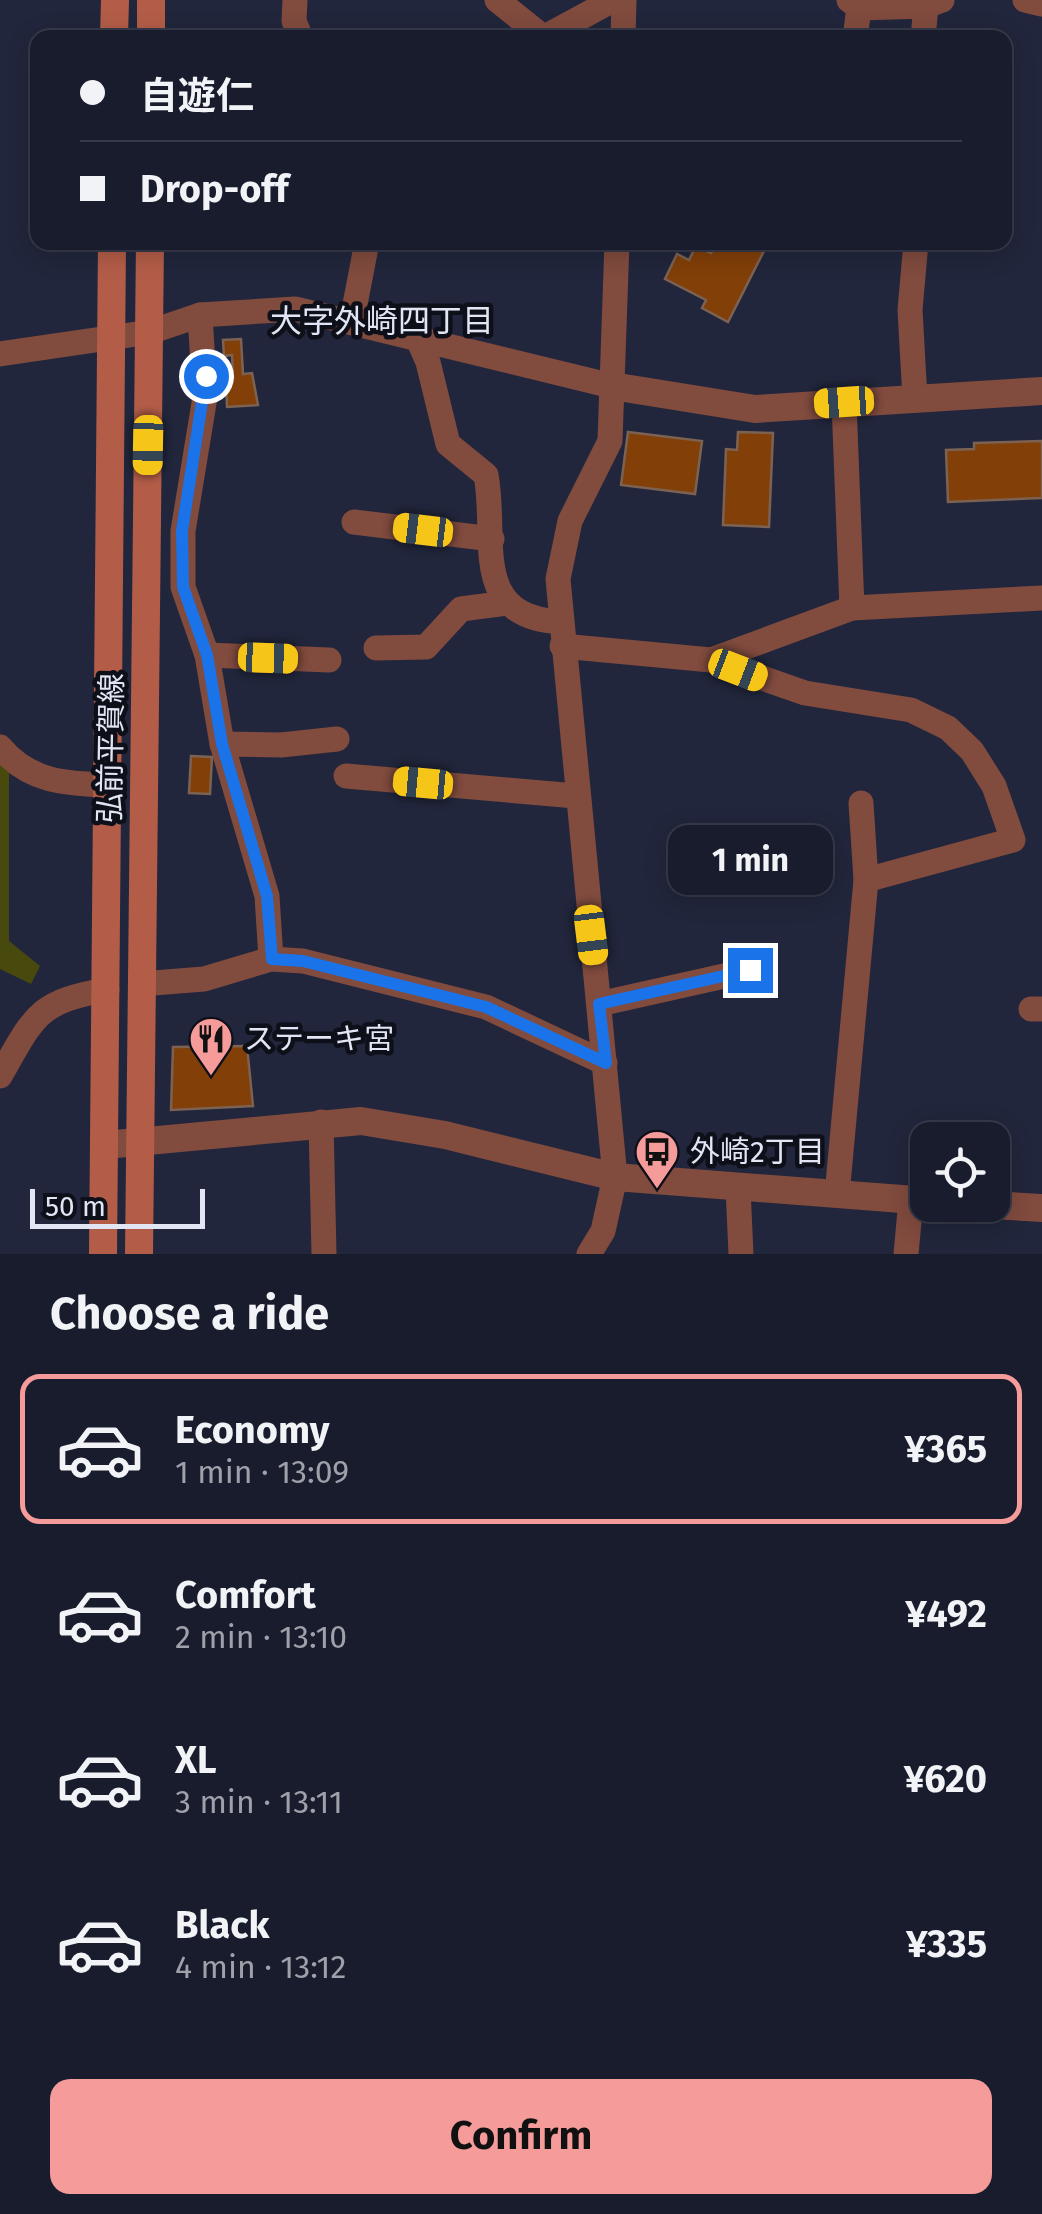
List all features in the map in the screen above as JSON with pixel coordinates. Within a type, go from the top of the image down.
[{"type":"main road","points":[[114,30],[115,0]]},
{"type":"main road","points":[[151,0],[151,30]]},
{"type":"main road","name":"弘前平賀線","points":[[103,1254],[112,250]]},
{"type":"main road","name":"弘前平賀線","points":[[139,1254],[150,250]]},
{"type":"street","points":[[295,0],[298,30]]},
{"type":"street","points":[[497,0],[534,30]]},
{"type":"street","points":[[556,30],[613,0]]},
{"type":"street","points":[[623,30],[624,0]]},
{"type":"street","points":[[1024,0],[1042,4]]},
{"type":"street","points":[[856,30],[854,4],[934,3],[926,30]]},
{"type":"street","points":[[352,320],[365,250]]},
{"type":"street","points":[[589,1254],[604,1232],[614,1176],[558,579],[570,521],[610,441],[617,250]]},
{"type":"street","points":[[915,250],[910,310],[915,398]]},
{"type":"street","points":[[0,354],[150,332],[200,316],[295,309],[416,335],[612,386],[755,408],[1042,392]]},
{"type":"street","points":[[200,316],[205,397],[182,531],[184,600],[207,655],[222,744],[267,896],[272,959]]},
{"type":"street","points":[[416,335],[428,362],[448,444],[486,475],[494,584],[507,603],[561,634],[711,660],[804,693],[912,710],[948,728],[972,752],[994,786],[1013,840],[866,880]]},
{"type":"street","points":[[844,402],[852,608]]},
{"type":"street","points":[[354,522],[492,539]]},
{"type":"street","points":[[711,660],[852,608],[1042,598]]},
{"type":"street","points":[[376,648],[426,647],[460,609],[507,603]]},
{"type":"street","points":[[207,655],[329,660]]},
{"type":"street","points":[[222,744],[280,745],[337,739]]},
{"type":"street","points":[[0,747],[15,766],[38,778],[109,786]]},
{"type":"street","points":[[346,776],[576,796]]},
{"type":"street","points":[[837,1195],[866,880],[861,804]]},
{"type":"street","points":[[141,984],[204,979],[272,959],[303,961],[486,1007],[606,1063]]},
{"type":"street","points":[[599,1004],[750,970]]},
{"type":"street","points":[[0,1076],[39,1013],[55,1000],[107,990]]},
{"type":"street","points":[[105,1145],[321,1122],[404,1126],[614,1176],[910,1199]]},
{"type":"street","points":[[321,1122],[324,1254]]},
{"type":"street","points":[[738,1188],[741,1254]]},
{"type":"street","points":[[1010,1206],[1042,1208]]},
{"type":"street","points":[[906,1254],[914,1222]]},
{"type":"shaded area","points":[[0,759],[9,769],[9,941],[40,966],[31,984],[0,969]]},
{"type":"building","points":[[694,250],[764,250],[728,322],[702,308],[706,300],[665,279],[677,254],[689,260]]},
{"type":"building","points":[[241,339],[243,374],[252,373],[258,405],[227,407],[226,378],[233,378],[232,355],[224,356],[223,340]]},
{"type":"building","points":[[628,432],[702,441],[695,494],[621,485]]},
{"type":"building","points":[[738,432],[773,433],[769,527],[723,525],[726,449],[737,450]]},
{"type":"building","points":[[1042,441],[1042,498],[948,502],[946,450],[974,449],[974,443]]},
{"type":"building","points":[[191,756],[212,757],[210,794],[189,793]]},
{"type":"building","name":"ステーキ宮","points":[[247,1046],[253,1106],[171,1110],[173,1047]]},
{"type":"place","name":"ステーキ宮","points":[[211,1077]]},
{"type":"place","name":"外崎2丁目","points":[[657,1190]]},
{"type":"district","name":"大字外崎四丁目","points":[[382,321]]},
{"type":"route","points":[[206,376],[203,418],[182,531],[184,600],[207,655],[222,744],[267,896],[272,959],[303,961],[486,1007],[606,1063],[599,1004],[750,970]]}]
